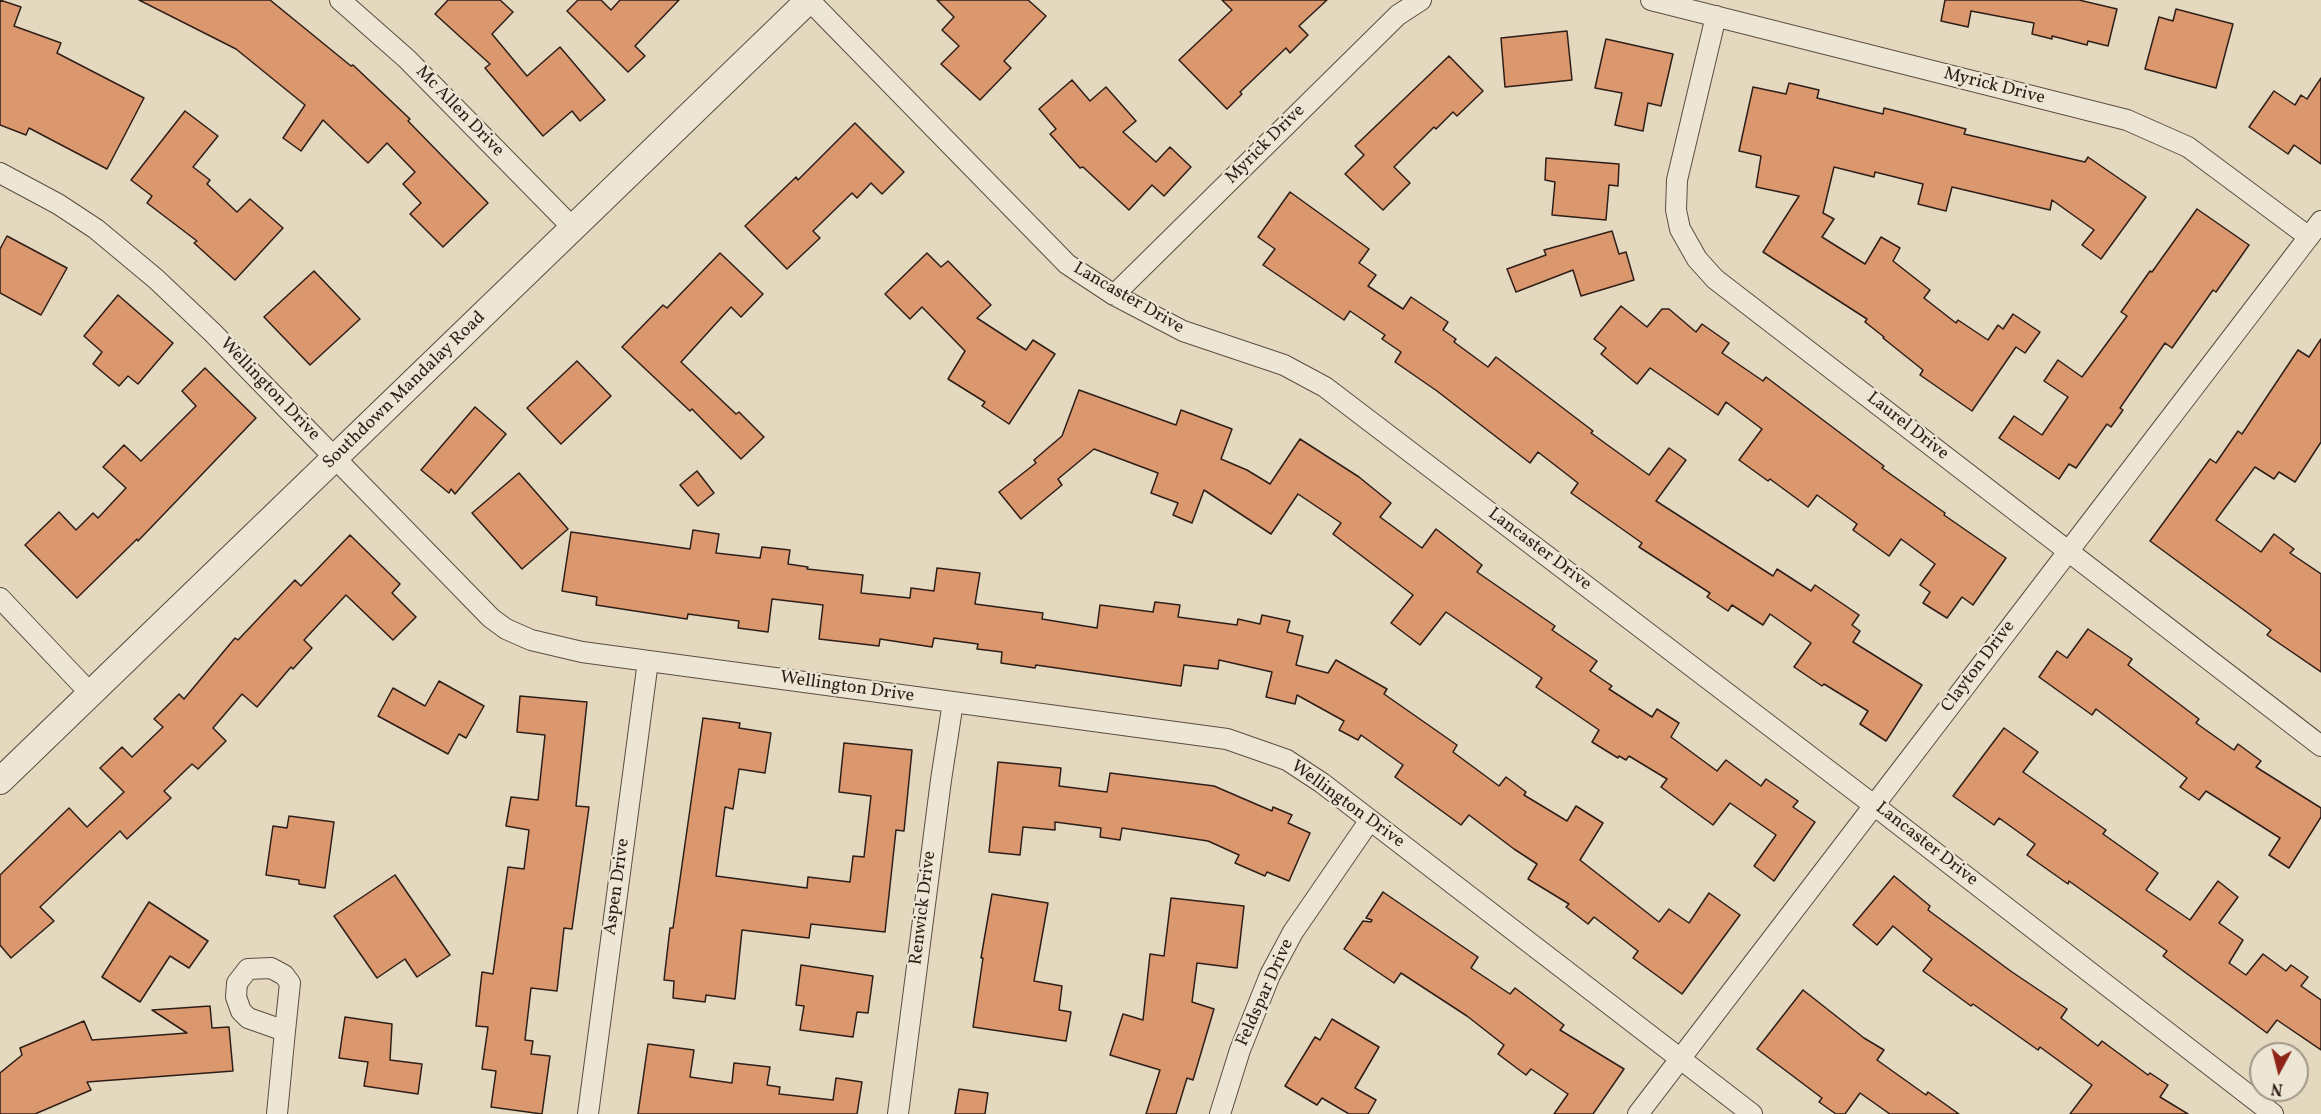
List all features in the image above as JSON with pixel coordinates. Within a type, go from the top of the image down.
[{"type":"street","name":"Mc Allen Drive","points":[[340,0],[407,59],[573,228]]},
{"type":"street","name":"Southdown Mandalay Road","points":[[0,781],[809,0]]},
{"type":"street","name":"Lancaster Drive","points":[[809,0],[1066,264],[1114,295],[1183,331],[1284,365],[1325,387],[1875,806],[2273,1114]]},
{"type":"street","name":"Myrick Drive","points":[[1114,295],[1398,15],[1421,0]]},
{"type":"street","name":"Myrick Drive","points":[[1651,0],[2127,120],[2188,147],[2309,237]]},
{"type":"street","name":"Laurel Drive","points":[[1716,16],[1677,180],[1676,210],[1680,229],[1697,259],[1715,279],[2068,550],[2318,737]]},
{"type":"street","name":"Wellington Drive","points":[[0,174],[58,204],[96,229],[156,279],[212,332],[491,618],[506,629],[531,640],[582,652],[1227,739],[1287,759],[1322,783],[1752,1114]]},
{"type":"street","name":"Clayton Drive","points":[[1638,1114],[2321,221]]},
{"type":"street","points":[[0,598],[91,694]]},
{"type":"street","name":"Aspen Drive","points":[[588,1114],[648,661]]},
{"type":"street","name":"Renwick Drive","points":[[898,1114],[953,702]]},
{"type":"street","name":"Feldspar Drive","points":[[1220,1114],[1240,1050],[1270,975],[1293,932],[1370,820]]},
{"type":"street","points":[[277,1114],[285,1031]]},
{"type":"building","points":[[0,0],[21,7],[14,26],[61,43],[57,53],[144,98],[107,169],[29,128],[26,135],[0,125]]},
{"type":"building","points":[[139,0],[270,0],[351,66],[353,65],[410,119],[408,121],[488,203],[443,247],[410,214],[421,203],[403,184],[415,172],[387,143],[368,163],[323,120],[301,151],[283,138],[305,105],[236,49]]},
{"type":"building","points":[[448,0],[500,0],[513,12],[492,34],[527,76],[560,47],[605,100],[580,121],[572,111],[543,136],[485,68],[490,64],[435,14]]},
{"type":"building","points":[[578,0],[601,0],[611,10],[620,0],[679,0],[635,46],[645,56],[628,72],[567,11]]},
{"type":"building","points":[[937,0],[1028,0],[1046,16],[1004,61],[1011,68],[980,100],[941,64],[959,46],[942,30],[954,17]]},
{"type":"building","points":[[1222,0],[1327,0],[1299,26],[1308,35],[1290,53],[1286,48],[1240,92],[1242,94],[1227,109],[1179,60],[1232,10]]},
{"type":"building","points":[[1945,0],[2079,0],[2117,9],[2108,46],[2088,41],[2087,45],[2052,36],[2052,39],[2032,34],[2034,23],[1971,11],[1968,27],[1941,21]]},
{"type":"building","points":[[2176,9],[2233,24],[2216,88],[2145,69],[2159,17],[2173,21]]},
{"type":"building","points":[[1567,31],[1572,80],[1505,87],[1501,38]]},
{"type":"building","points":[[1606,39],[1673,54],[1661,106],[1648,103],[1643,131],[1615,125],[1622,93],[1595,88]]},
{"type":"building","points":[[1449,56],[1483,91],[1457,116],[1453,112],[1436,129],[1434,127],[1394,167],[1410,183],[1383,210],[1345,174],[1364,155],[1355,146]]},
{"type":"building","points":[[2321,78],[2321,164],[2294,145],[2288,154],[2249,127],[2274,91],[2295,105],[2301,95],[2307,99]]},
{"type":"building","points":[[1072,80],[1090,101],[1106,87],[1136,121],[1123,132],[1156,162],[1170,147],[1191,167],[1164,196],[1152,185],[1129,210],[1083,167],[1080,168],[1050,134],[1056,129],[1039,109]]},
{"type":"building","points":[[1789,83],[1819,90],[1817,98],[1883,114],[1884,108],[1966,129],[1964,134],[2085,162],[2088,157],[2146,197],[2101,259],[2082,245],[2094,230],[2052,200],[2050,210],[1952,187],[1946,211],[1918,204],[1923,184],[1875,172],[1874,177],[1834,167],[1823,213],[1834,219],[1822,237],[1865,264],[1881,237],[1900,248],[1893,261],[1930,290],[1924,298],[1956,323],[1958,320],[1988,340],[1998,325],[2003,329],[2013,314],[2040,332],[2025,353],[2016,347],[1972,411],[1920,375],[1923,370],[1865,322],[1867,319],[1763,252],[1799,196],[1756,187],[1761,156],[1739,151],[1753,87],[1786,94]]},
{"type":"building","points":[[185,111],[218,136],[193,167],[210,180],[207,184],[237,212],[250,199],[283,228],[235,280],[194,243],[197,241],[147,203],[152,196],[131,180]]},
{"type":"building","points":[[855,123],[904,172],[882,194],[871,183],[857,198],[852,193],[813,231],[820,238],[787,269],[745,226],[796,177],[798,180]]},
{"type":"building","points":[[1546,158],[1619,164],[1618,186],[1609,185],[1606,220],[1552,215],[1555,182],[1545,180]]},
{"type":"building","points":[[1290,192],[1369,249],[1359,263],[1376,275],[1368,286],[1403,309],[1411,297],[1448,322],[1443,330],[1456,339],[1454,342],[1488,367],[1496,357],[1593,431],[1591,433],[1649,475],[1669,448],[1686,460],[1656,501],[1773,576],[1777,569],[1811,591],[1815,585],[1859,615],[1852,625],[1860,631],[1853,642],[1922,685],[1886,741],[1860,724],[1868,711],[1824,684],[1822,686],[1794,667],[1811,643],[1770,614],[1763,625],[1732,605],[1728,611],[1707,597],[1710,593],[1639,547],[1642,543],[1571,493],[1578,483],[1538,452],[1530,463],[1437,391],[1395,362],[1401,352],[1382,339],[1385,335],[1350,311],[1344,320],[1263,265],[1275,249],[1258,237]]},
{"type":"building","points":[[2197,209],[2249,245],[2216,292],[2213,290],[2172,348],[2165,343],[2120,408],[2123,410],[2111,427],[2107,424],[2076,468],[2069,464],[2059,479],[1999,438],[2014,416],[2042,435],[2068,397],[2044,381],[2058,360],[2082,377],[2127,316],[2121,312]]},
{"type":"building","points":[[1612,231],[1619,254],[1626,252],[1634,280],[1581,296],[1573,270],[1516,292],[1507,269],[1546,255],[1544,250]]},
{"type":"building","points":[[7,236],[67,268],[41,315],[0,293],[0,249]]},
{"type":"building","points":[[720,253],[763,294],[741,317],[731,307],[681,362],[764,437],[741,459],[692,409],[690,411],[622,347],[663,305],[667,308]]},
{"type":"building","points":[[927,253],[941,267],[948,261],[991,305],[977,318],[1026,350],[1033,340],[1055,354],[1009,424],[982,406],[985,402],[948,379],[965,351],[922,307],[910,319],[885,294]]},
{"type":"building","points":[[314,271],[360,319],[310,365],[264,317]]},
{"type":"building","points":[[118,295],[173,343],[138,384],[128,376],[119,386],[93,364],[102,352],[84,336]]},
{"type":"building","points":[[1621,306],[1647,327],[1662,309],[1669,309],[1696,332],[1702,324],[1729,343],[1722,353],[1763,381],[1766,377],[1884,466],[1882,468],[1945,513],[1944,515],[2006,558],[1973,605],[1962,597],[1947,618],[1923,603],[1930,592],[1920,585],[1935,564],[1901,539],[1889,556],[1853,530],[1857,524],[1817,495],[1808,507],[1739,460],[1762,429],[1726,402],[1718,415],[1650,368],[1637,384],[1601,354],[1606,348],[1594,339]]},
{"type":"building","points":[[2321,339],[2321,442],[2295,482],[2279,472],[2274,479],[2255,467],[2216,520],[2261,552],[2274,534],[2294,549],[2290,553],[2321,574],[2321,672],[2267,635],[2271,630],[2150,541],[2210,459],[2216,463],[2238,431],[2242,434],[2298,350],[2309,357]]},
{"type":"building","points":[[577,361],[611,396],[561,444],[527,408]]},
{"type":"building","points":[[205,368],[256,418],[138,541],[137,539],[77,598],[25,545],[59,512],[76,530],[93,513],[98,518],[126,488],[103,467],[124,445],[141,461],[196,406],[182,391]]},
{"type":"building","points":[[1079,390],[1176,425],[1181,410],[1232,429],[1221,459],[1247,470],[1270,484],[1300,439],[1359,477],[1391,503],[1380,517],[1422,548],[1436,529],[1482,565],[1477,572],[1555,626],[1552,630],[1597,661],[1590,671],[1612,686],[1609,689],[1652,717],[1657,709],[1679,723],[1671,737],[1717,771],[1726,760],[1761,786],[1766,779],[1798,801],[1793,807],[1815,822],[1774,881],[1754,866],[1776,835],[1730,803],[1713,825],[1661,787],[1667,779],[1629,756],[1626,760],[1619,756],[1618,758],[1592,742],[1599,730],[1536,687],[1542,678],[1446,612],[1420,645],[1391,623],[1413,595],[1333,534],[1341,523],[1298,494],[1271,534],[1204,490],[1192,523],[1173,515],[1178,503],[1151,493],[1158,473],[1094,449],[1058,479],[1062,485],[1021,519],[999,492],[1036,463],[1034,460],[1062,436]]},
{"type":"building","points":[[475,407],[506,434],[455,494],[451,489],[449,493],[421,470]]},
{"type":"building","points":[[697,471],[714,493],[698,506],[680,485]]},
{"type":"building","points":[[519,473],[568,529],[522,569],[472,513]]},
{"type":"building","points":[[693,530],[719,534],[716,553],[760,558],[762,547],[790,550],[788,564],[808,567],[807,569],[863,575],[861,593],[910,598],[911,588],[934,591],[937,568],[980,573],[975,604],[1043,613],[1042,619],[1097,628],[1100,605],[1153,612],[1155,602],[1180,605],[1178,617],[1237,625],[1238,619],[1260,624],[1262,615],[1290,621],[1287,632],[1303,636],[1296,665],[1328,673],[1336,660],[1387,689],[1384,694],[1457,745],[1453,752],[1499,786],[1506,777],[1526,792],[1524,795],[1567,821],[1576,806],[1603,823],[1580,860],[1659,922],[1669,909],[1689,923],[1709,893],[1740,915],[1682,994],[1633,958],[1638,951],[1594,917],[1588,924],[1566,907],[1569,904],[1528,879],[1537,864],[1469,815],[1461,825],[1395,777],[1403,765],[1361,735],[1358,740],[1339,730],[1344,721],[1297,695],[1295,704],[1266,697],[1272,672],[1219,660],[1218,669],[1184,665],[1181,686],[1036,665],[1035,668],[1001,663],[1002,652],[977,649],[978,644],[934,638],[932,647],[880,639],[879,646],[819,639],[823,605],[772,599],[768,632],[738,628],[739,621],[688,614],[687,619],[596,605],[597,597],[562,591],[571,532],[690,549]]},
{"type":"building","points":[[350,535],[400,584],[392,593],[416,617],[393,640],[346,595],[304,640],[312,648],[293,669],[291,667],[257,707],[242,694],[213,728],[226,741],[198,769],[192,764],[164,791],[171,798],[127,839],[120,831],[40,907],[54,921],[11,958],[0,945],[0,875],[69,808],[87,827],[124,792],[100,768],[122,747],[132,757],[163,727],[154,719],[179,694],[184,699],[235,638],[238,640],[295,580],[301,586]]},
{"type":"building","points":[[2088,629],[2132,659],[2128,665],[2199,719],[2196,723],[2234,750],[2238,744],[2261,761],[2256,767],[2321,808],[2321,817],[2289,868],[2269,855],[2280,838],[2206,791],[2199,800],[2180,787],[2187,778],[2096,709],[2092,715],[2039,677],[2057,651],[2067,658]]},
{"type":"building","points":[[439,681],[484,706],[466,738],[459,734],[448,754],[378,716],[393,688],[425,706]]},
{"type":"building","points":[[520,696],[587,702],[576,806],[589,807],[572,929],[564,928],[557,991],[531,988],[525,1040],[533,1041],[531,1054],[550,1056],[542,1114],[491,1107],[496,1071],[482,1069],[488,1027],[476,1026],[482,972],[493,974],[508,867],[524,869],[529,830],[506,826],[511,797],[538,800],[545,735],[517,732]]},
{"type":"building","points":[[703,718],[740,723],[739,728],[771,733],[765,773],[739,769],[733,809],[725,807],[716,876],[807,888],[808,877],[850,882],[853,856],[864,857],[871,796],[839,792],[844,743],[912,750],[904,831],[896,830],[885,932],[811,924],[809,938],[742,930],[735,999],[706,995],[705,1002],[673,998],[674,981],[664,980]]},
{"type":"building","points":[[2004,728],[2038,752],[2023,772],[2106,830],[2103,834],[2158,873],[2146,890],[2190,920],[2218,881],[2238,897],[2219,923],[2243,940],[2229,963],[2246,975],[2263,954],[2286,971],[2291,965],[2308,977],[2301,986],[2321,1000],[2321,1050],[2277,1020],[2267,1033],[2163,956],[2167,951],[2069,881],[2068,884],[2027,855],[2035,844],[1999,818],[1994,825],[1953,796]]},
{"type":"building","points":[[998,762],[1061,768],[1059,786],[1107,792],[1110,773],[1214,786],[1272,811],[1273,807],[1292,815],[1288,823],[1310,833],[1289,881],[1267,872],[1265,876],[1235,863],[1239,855],[1208,841],[1122,828],[1120,840],[1100,837],[1101,828],[1055,822],[1055,830],[1023,827],[1020,855],[989,852]]},
{"type":"building","points":[[289,816],[334,822],[325,888],[299,884],[299,880],[266,875],[273,826],[287,828]]},
{"type":"building","points":[[395,875],[450,955],[417,977],[405,959],[377,978],[334,916]]},
{"type":"building","points":[[1894,876],[1930,906],[1928,910],[2067,1009],[2061,1018],[2098,1046],[2102,1041],[2148,1075],[2150,1073],[2168,1085],[2160,1097],[2188,1114],[2070,1114],[2092,1085],[2040,1047],[2038,1050],[1923,971],[1932,959],[1893,926],[1877,945],[1853,925]]},
{"type":"building","points":[[1383,892],[1478,957],[1471,968],[1510,994],[1515,988],[1564,1025],[1560,1030],[1624,1069],[1593,1114],[1554,1114],[1568,1094],[1531,1069],[1526,1075],[1498,1054],[1504,1045],[1467,1016],[1401,973],[1394,983],[1344,949],[1363,921],[1371,922],[1372,920],[1366,918]]},
{"type":"building","points":[[992,894],[1048,903],[1034,981],[1062,986],[1059,1010],[1071,1012],[1066,1041],[973,1027],[983,958],[981,958]]},
{"type":"building","points":[[1171,898],[1244,906],[1237,968],[1197,963],[1192,1002],[1214,1009],[1193,1080],[1187,1078],[1176,1114],[1146,1114],[1160,1070],[1110,1055],[1123,1014],[1143,1020],[1150,954],[1164,956]]},
{"type":"building","points":[[149,902],[208,941],[189,968],[170,956],[140,1002],[102,977]]},
{"type":"building","points":[[801,965],[873,976],[868,1013],[857,1012],[853,1037],[800,1030],[804,1006],[796,1005]]},
{"type":"building","points":[[1803,990],[1864,1038],[1884,1050],[1877,1060],[1926,1095],[1928,1092],[1959,1114],[1890,1114],[1860,1093],[1845,1114],[1836,1114],[1819,1102],[1822,1098],[1757,1049]]},
{"type":"building","points":[[210,1006],[212,1028],[229,1027],[233,1071],[87,1082],[91,1090],[35,1114],[0,1114],[0,1073],[22,1055],[20,1048],[84,1021],[92,1040],[187,1033],[152,1010]]},
{"type":"building","points":[[345,1017],[392,1024],[390,1060],[422,1064],[418,1094],[364,1086],[368,1062],[339,1058]]},
{"type":"building","points":[[1332,1019],[1379,1047],[1355,1088],[1376,1100],[1368,1114],[1349,1114],[1322,1098],[1317,1105],[1285,1086],[1315,1037],[1320,1040]]},
{"type":"building","points":[[648,1044],[694,1050],[690,1077],[732,1083],[734,1063],[770,1067],[767,1085],[780,1087],[779,1094],[833,1100],[836,1078],[862,1082],[857,1114],[638,1114]]},
{"type":"building","points":[[959,1089],[988,1093],[985,1114],[955,1114]]}]
